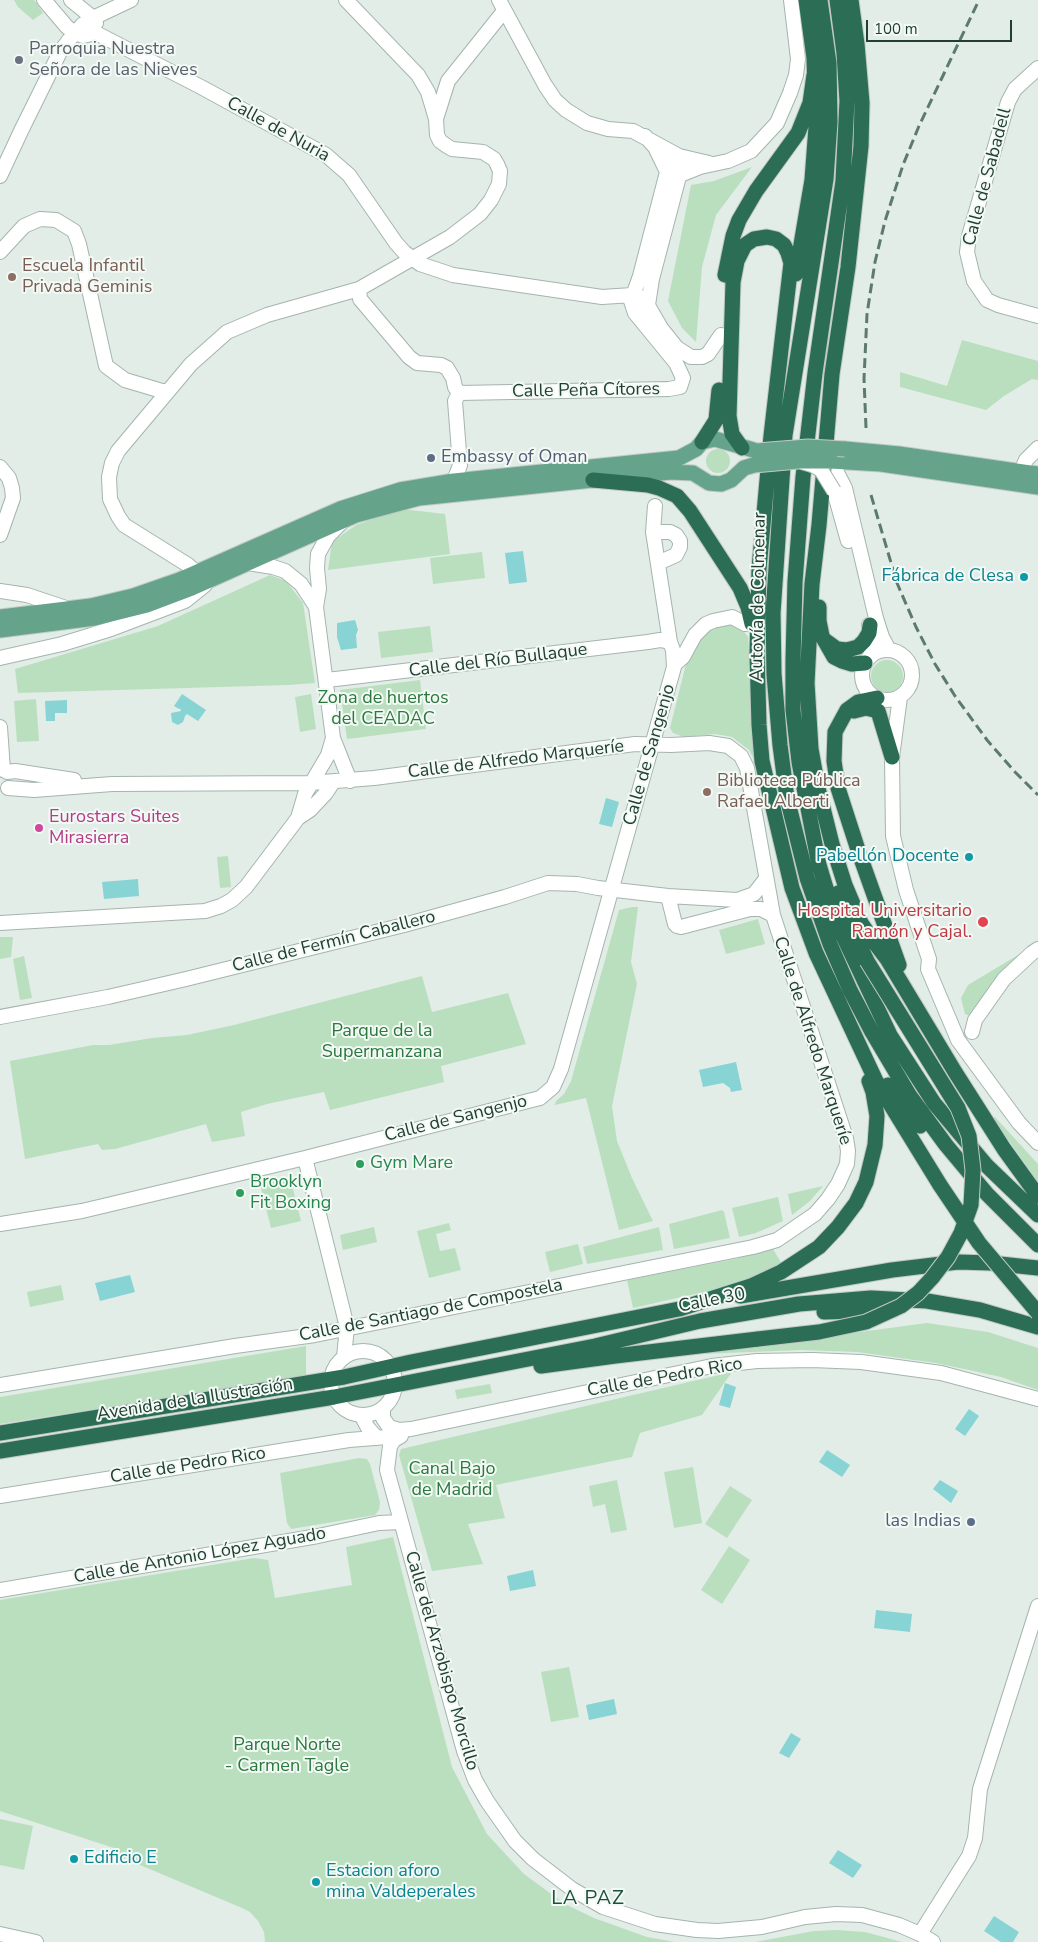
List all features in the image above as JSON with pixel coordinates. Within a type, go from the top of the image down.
[{"type":"highway","points":[[806,0],[812,40],[816,107],[812,180],[779,372],[755,458],[759,725],[762,762],[792,888],[816,953],[876,1081],[940,1185],[979,1243],[1038,1313]]},
{"type":"highway","name":"Autovía de Colmenar","points":[[820,0],[829,63],[830,122],[826,179],[785,436],[774,613],[774,674],[787,798],[807,878],[830,944],[850,990],[872,1032],[925,1119],[987,1194],[1038,1245]]},
{"type":"highway","name":"Autovía de Colmenar","points":[[838,0],[847,101],[845,141],[842,181],[815,374],[803,477],[795,582],[793,710],[799,762],[819,865],[836,921],[890,1035],[934,1102],[987,1166],[1038,1215]]},
{"type":"highway","points":[[851,0],[862,103],[861,146],[855,210],[832,374],[812,584],[807,683],[809,731],[816,778],[832,844],[856,910],[874,942],[918,1007],[955,1072],[1004,1149],[1038,1196]]},
{"type":"highway","points":[[699,445],[718,414],[720,335],[724,279],[733,236],[739,220],[756,191],[798,132],[810,103],[814,75]]},
{"type":"highway","points":[[815,374],[828,336],[855,210]]},
{"type":"highway","points":[[755,458],[732,434],[729,416],[733,282],[737,261],[745,246],[750,241],[763,237],[776,240],[784,245],[791,263],[779,372]]},
{"type":"highway","points":[[593,480],[633,483],[659,488],[676,496],[695,518],[740,588],[748,606],[752,626],[754,700],[759,725]]},
{"type":"highway","points":[[768,782],[763,720],[763,611],[770,533],[775,501],[781,484]]},
{"type":"highway","points":[[819,525],[819,621],[822,636],[834,657],[852,664],[867,660]]},
{"type":"highway","points":[[822,636],[828,644],[837,649],[847,650],[858,647],[864,641],[870,626]]},
{"type":"highway","points":[[878,699],[870,699],[853,705],[842,718],[835,732],[833,746],[834,761],[838,788],[894,954],[918,1007]]},
{"type":"highway","points":[[842,718],[852,712],[866,708],[878,711],[892,757]]},
{"type":"highway","points":[[424,1379],[458,1380],[606,1357],[819,1332],[866,1322],[901,1306],[918,1293],[948,1257],[961,1234],[971,1205],[973,1170],[969,1136],[958,1108],[867,961],[847,918],[810,822]]},
{"type":"highway","points":[[837,1000],[901,1103],[948,1158],[987,1194]]},
{"type":"highway","points":[[679,1309],[751,1286],[781,1272],[819,1247],[838,1227],[856,1202],[866,1182],[875,1145],[876,1116],[873,1092],[837,1000]]},
{"type":"highway","name":"Calle 30","points":[[679,1309],[892,1270],[958,1262],[991,1262],[1038,1268]]},
{"type":"highway","name":"Calle 30","points":[[395,1384],[595,1346],[709,1320],[798,1304],[871,1298],[936,1302],[980,1310],[1038,1327]]},
{"type":"highway","name":"Avenida de la Ilustración","points":[[0,1433],[332,1379],[679,1309]]},
{"type":"highway","points":[[595,1346],[798,1314],[866,1310],[923,1310],[979,1319],[1038,1337]]},
{"type":"highway","name":"Avenida de la Ilustración","points":[[0,1451],[334,1397],[395,1384]]},
{"type":"main road","points":[[2,623],[133,596],[196,572],[353,504],[400,490],[454,481],[668,460],[679,458],[699,445],[722,439],[755,458],[863,463],[1038,487]]},
{"type":"main road","points":[[699,445],[696,466],[701,476]]},
{"type":"main road","points":[[2,623],[75,621],[130,610],[166,599],[344,520],[419,498],[676,472],[686,472],[701,476],[709,482],[721,484],[730,480],[755,458],[808,448],[840,461],[899,454],[1038,474]]},
{"type":"street","points":[[48,5],[60,8],[69,0],[93,18],[98,27],[96,33]]},
{"type":"street","points":[[0,176],[60,52],[75,33],[93,18],[130,0]]},
{"type":"street","points":[[196,572],[124,525],[118,516],[110,499],[109,477],[112,463],[118,451],[191,364],[226,332],[267,315],[359,289],[413,259],[455,233],[480,214],[496,192],[500,178],[497,164],[490,156],[483,152],[452,148],[440,141],[428,92],[418,75],[346,0]]},
{"type":"street","points":[[673,174],[736,159],[750,151],[777,123],[796,75],[798,59],[792,0]]},
{"type":"street","points":[[48,5],[75,33]]},
{"type":"street","points":[[436,119],[448,81],[502,6],[545,85],[555,100],[566,110],[587,123],[598,127],[633,131],[679,156],[715,163]]},
{"type":"street","name":"Calle de Nuria","points":[[75,33],[83,36],[96,33],[326,155],[349,175],[396,243],[413,259],[430,268],[453,275],[602,298],[632,296]]},
{"type":"street","name":"Calle de Sabadell","points":[[1038,68],[1015,90],[1008,102],[969,236],[967,252],[974,281],[987,300],[1038,316]]},
{"type":"street","points":[[602,298],[618,302],[634,310],[643,311],[648,305],[673,195],[673,174],[655,147],[645,136]]},
{"type":"street","points":[[634,310],[631,304],[632,296],[679,156]]},
{"type":"street","points":[[0,252],[24,226],[40,219],[56,220],[74,231],[79,244],[106,366],[125,380],[168,391]]},
{"type":"street","points":[[359,289],[360,299],[409,357],[416,363],[441,365],[447,368],[453,378],[458,393],[455,401],[460,465],[454,481]]},
{"type":"street","points":[[632,296],[640,297],[648,305],[669,339],[682,353],[691,357],[702,357],[708,354],[720,335]]},
{"type":"street","name":"Calle Peña Cítores","points":[[458,393],[669,389],[680,387],[683,378],[676,362],[634,310]]},
{"type":"street","points":[[1021,471],[1024,463],[1036,452]]},
{"type":"street","points":[[798,461],[821,470],[840,489],[882,637],[890,650],[903,656],[911,669],[911,682],[900,697],[893,700],[878,699]]},
{"type":"street","points":[[840,461],[840,489],[873,639],[862,670],[863,684],[866,690],[878,699],[888,721],[892,757],[893,836],[906,890],[958,1040],[1019,1123],[1038,1142]]},
{"type":"street","points":[[840,489],[850,470],[857,464],[863,463]]},
{"type":"street","points":[[0,467],[9,478],[13,498],[0,535]]},
{"type":"street","name":"Calle de Sangenjo","points":[[0,1224],[82,1211],[305,1158],[540,1098],[553,1087],[560,1075],[674,664],[653,532],[655,506]]},
{"type":"street","points":[[344,520],[328,536],[318,554],[319,589],[316,608],[334,738],[350,780]]},
{"type":"street","points":[[653,532],[670,532],[676,535],[680,541],[680,547],[676,555],[658,563]]},
{"type":"street","points":[[248,562],[273,567],[285,572],[301,584],[316,608]]},
{"type":"street","points":[[0,658],[80,639],[159,611],[185,601],[216,577]]},
{"type":"street","points":[[0,591],[27,595],[69,609]]},
{"type":"street","points":[[674,664],[683,657],[695,634],[706,624],[732,617],[745,624]]},
{"type":"street","name":"Calle del Río Bullaque","points":[[327,680],[660,640],[670,642]]},
{"type":"street","points":[[867,660],[876,653],[890,650]]},
{"type":"street","points":[[892,757],[900,697]]},
{"type":"street","points":[[0,727],[3,770],[11,781],[4,789]]},
{"type":"street","points":[[298,818],[305,794],[328,755],[334,738]]},
{"type":"street","name":"Calle de Alfredo Marqueríe","points":[[4,789],[34,790],[112,784],[333,782],[630,745],[719,744],[734,750],[741,756],[748,774],[772,915],[846,1138],[847,1164],[838,1184]]},
{"type":"street","name":"Calle de Alfredo Marqueríe","points":[[3,770],[112,784]]},
{"type":"street","points":[[0,923],[205,912],[232,900],[246,886],[298,818],[310,810],[326,793],[333,782]]},
{"type":"street","name":"Calle de Fermín Caballero","points":[[668,896],[675,924],[681,927],[740,906],[760,888],[765,880]]},
{"type":"street","name":"Calle de Fermín Caballero","points":[[0,1017],[108,997],[186,979],[404,925],[548,883],[577,884],[740,906],[760,909],[772,915]]},
{"type":"street","points":[[972,1032],[975,1020],[1004,979],[1038,949]]},
{"type":"street","points":[[931,965],[967,1037],[976,1063]]},
{"type":"street","points":[[305,1158],[347,1327],[344,1357],[334,1370],[332,1379],[334,1397],[341,1406],[350,1412],[361,1415],[379,1410],[393,1394],[395,1384],[391,1366],[384,1358],[374,1353],[363,1351],[344,1357]]},
{"type":"street","name":"Calle de Santiago de Compostela","points":[[0,1385],[235,1346],[315,1335],[347,1327],[753,1247],[777,1240],[814,1214],[828,1199],[838,1184]]},
{"type":"street","points":[[347,1327],[363,1351]]},
{"type":"street","name":"Calle de Pedro Rico","points":[[0,1496],[280,1451],[377,1438],[385,1439],[693,1369],[757,1361],[832,1361],[899,1366],[967,1378],[1038,1399]]},
{"type":"street","name":"Calle de Pedro Rico","points":[[379,1410],[390,1427],[406,1433]]},
{"type":"street","name":"Calle del Arzobispo Morcillo","points":[[379,1410],[375,1423],[377,1438],[464,1751],[475,1780],[495,1813],[515,1841],[533,1860],[555,1877],[603,1907],[655,1924],[718,1931],[743,1929],[805,1917],[836,1914],[862,1915],[899,1925],[933,1942]]},
{"type":"street","points":[[361,1415],[368,1428],[377,1438]]},
{"type":"street","name":"Calle del Arzobispo Morcillo","points":[[387,1470],[390,1446],[394,1440],[406,1433]]},
{"type":"street","name":"Calle de Antonio López Aguado","points":[[0,1590],[318,1536],[379,1523],[401,1522]]},
{"type":"street","points":[[920,1934],[968,1856],[975,1838],[980,1789],[1038,1606]]},
{"type":"street","points":[[0,1934],[36,1942]]},
{"type":"green space","points":[[14,0],[34,0],[43,13],[33,20],[18,7]]},
{"type":"green space","points":[[752,167],[716,215],[702,267],[696,342],[682,328],[668,301],[691,185],[714,181]]},
{"type":"green space","points":[[962,340],[1038,361],[1038,380],[1032,379],[1004,396],[986,410],[900,387],[900,372],[947,386]]},
{"type":"green space","points":[[718,449],[723,450],[729,456],[729,466],[723,472],[718,473],[713,472],[707,466],[706,461],[707,456],[713,450]]},
{"type":"green space","points":[[402,509],[445,514],[450,554],[328,570],[332,542],[356,525]]},
{"type":"green space","points":[[482,552],[485,578],[433,584],[430,558]]},
{"type":"green space","points":[[270,575],[286,581],[303,603],[315,683],[18,693],[15,669],[158,626]]},
{"type":"green space","points":[[726,623],[739,625],[748,637],[755,761],[749,750],[732,737],[715,734],[684,737],[673,733],[670,728],[687,660],[694,645],[711,627]]},
{"type":"green space","points":[[430,626],[433,652],[381,658],[378,632]]},
{"type":"green space","points":[[887,660],[893,661],[898,665],[902,670],[902,682],[898,687],[893,691],[887,692],[881,691],[876,687],[872,682],[871,676],[872,670],[876,665],[881,661]]},
{"type":"green space","name":"Zona de huertos del CEADAC","points":[[420,680],[426,729],[347,739],[340,690]]},
{"type":"green space","points":[[311,694],[316,729],[300,732],[295,697]]},
{"type":"green space","points":[[36,699],[39,741],[17,742],[14,701]]},
{"type":"green space","points":[[228,856],[231,887],[220,888],[217,857]]},
{"type":"green space","points":[[638,907],[631,962],[637,984],[612,1106],[617,1141],[632,1178],[653,1221],[619,1230],[586,1098],[555,1105],[571,1081],[619,910]]},
{"type":"green space","points":[[758,919],[765,944],[726,954],[719,930]]},
{"type":"green space","points":[[0,937],[13,937],[11,957],[0,959]]},
{"type":"green space","points":[[1038,943],[970,1016],[965,1014],[961,998],[968,985]]},
{"type":"green space","points":[[24,956],[32,998],[20,1000],[13,959]]},
{"type":"green space","name":"Parque de la Supermanzana","points":[[422,976],[432,1012],[508,993],[526,1044],[441,1066],[444,1082],[330,1110],[324,1092],[267,1104],[241,1112],[245,1136],[212,1142],[206,1124],[115,1149],[102,1150],[98,1144],[25,1159],[10,1061],[93,1045],[109,1045],[187,1035],[234,1025]]},
{"type":"green space","points":[[995,1117],[1038,1164],[1038,1182],[993,1118]]},
{"type":"green space","points":[[290,1177],[301,1221],[271,1228],[260,1184]]},
{"type":"green space","points":[[823,1186],[810,1201],[792,1215],[788,1194]]},
{"type":"green space","points":[[778,1197],[783,1221],[756,1233],[739,1237],[732,1208]]},
{"type":"green space","points":[[722,1210],[730,1238],[674,1249],[669,1224]]},
{"type":"green space","points":[[449,1223],[451,1230],[436,1234],[440,1251],[455,1248],[461,1270],[429,1278],[417,1231]]},
{"type":"green space","points":[[374,1227],[377,1242],[343,1250],[340,1235]]},
{"type":"green space","points":[[659,1227],[663,1250],[587,1264],[583,1247]]},
{"type":"green space","points":[[578,1244],[583,1264],[550,1272],[545,1252]]},
{"type":"green space","points":[[773,1249],[782,1264],[758,1275],[722,1288],[633,1308],[627,1280],[735,1259]]},
{"type":"green space","points":[[61,1285],[64,1300],[30,1307],[27,1292]]},
{"type":"green space","points":[[927,1323],[988,1332],[1038,1348],[1038,1390],[1001,1377],[936,1363],[857,1352],[801,1350],[701,1354],[700,1350],[777,1343]]},
{"type":"green space","points":[[306,1346],[306,1376],[0,1424],[0,1397]]},
{"type":"green space","name":"Canal Bajo de Madrid","points":[[732,1372],[702,1415],[640,1433],[632,1457],[496,1485],[505,1518],[468,1524],[483,1564],[432,1571],[399,1455],[401,1449]]},
{"type":"green space","points":[[490,1384],[492,1393],[457,1399],[455,1390]]},
{"type":"green space","points":[[359,1458],[367,1459],[370,1464],[380,1502],[379,1510],[375,1515],[291,1529],[287,1523],[280,1473]]},
{"type":"green space","points":[[693,1467],[702,1523],[674,1528],[664,1472]]},
{"type":"green space","points":[[617,1480],[627,1530],[611,1533],[605,1504],[593,1507],[589,1486]]},
{"type":"green space","points":[[730,1486],[752,1500],[727,1538],[705,1524]]},
{"type":"green space","name":"Parque Norte - Carmen Tagle","points":[[393,1537],[452,1767],[487,1834],[524,1874],[565,1904],[594,1918],[647,1937],[675,1942],[265,1942],[264,1932],[258,1921],[250,1912],[242,1908],[114,1854],[114,1848],[0,1811],[0,1600],[254,1558],[268,1560],[275,1598],[352,1585],[346,1547]]},
{"type":"green space","points":[[729,1546],[750,1560],[722,1604],[701,1590]]},
{"type":"green space","points":[[569,1667],[579,1717],[551,1722],[541,1672]]},
{"type":"green space","points":[[0,1819],[33,1826],[24,1870],[0,1865]]},
{"type":"green space","points":[[814,1931],[865,1932],[902,1942],[755,1942]]},
{"type":"water","points":[[523,551],[527,582],[509,584],[505,553]]},
{"type":"water","points":[[355,620],[358,630],[356,635],[357,648],[341,650],[337,637],[337,623]]},
{"type":"water","points":[[182,694],[206,710],[198,721],[187,714],[183,722],[178,725],[172,722],[171,713],[181,711],[180,708],[174,706]]},
{"type":"water","points":[[67,700],[67,713],[55,713],[55,721],[46,721],[45,701]]},
{"type":"water","points":[[606,798],[619,802],[612,827],[599,824]]},
{"type":"water","points":[[138,879],[139,896],[104,899],[102,882]]},
{"type":"water","points":[[736,1062],[742,1090],[731,1092],[730,1088],[723,1083],[703,1087],[699,1070]]},
{"type":"water","points":[[130,1275],[135,1292],[100,1301],[95,1283]]},
{"type":"water","points":[[725,1383],[736,1387],[730,1408],[719,1405]]},
{"type":"water","points":[[969,1409],[979,1416],[965,1436],[955,1429]]},
{"type":"water","points":[[827,1450],[850,1465],[842,1477],[819,1462]]},
{"type":"water","points":[[940,1480],[958,1491],[951,1503],[933,1489]]},
{"type":"water","points":[[533,1570],[536,1586],[510,1591],[507,1576]]},
{"type":"water","points":[[876,1610],[912,1614],[910,1632],[874,1628]]},
{"type":"water","points":[[614,1699],[617,1714],[589,1720],[586,1705]]},
{"type":"water","points":[[791,1733],[801,1739],[789,1758],[779,1753]]},
{"type":"water","points":[[838,1850],[862,1865],[853,1878],[829,1863]]},
{"type":"water","points":[[994,1916],[1019,1932],[1013,1942],[1001,1942],[984,1931]]},
{"type":"railway","points":[[866,428],[864,379],[867,314],[875,262],[885,221],[903,165],[919,126],[979,0]]},
{"type":"railway","points":[[871,495],[897,583],[935,664],[955,696],[987,740],[1038,795]]},
{"type":"place","name":"Parroquia Nuestra Señora de las Nieves","points":[[19,60]]},
{"type":"place","name":"Escuela Infantil Privada Geminis","points":[[12,277]]},
{"type":"place","name":"Embassy of Oman","points":[[431,458]]},
{"type":"place","name":"Fábrica de Clesa","points":[[1024,577]]},
{"type":"place","name":"Biblioteca Pública Rafael Alberti","points":[[707,792]]},
{"type":"place","name":"Eurostars Suites Mirasierra","points":[[39,828]]},
{"type":"place","name":"Pabellón Docente","points":[[969,857]]},
{"type":"place","name":"Hospital Universitario Ramón y Cajal.","points":[[983,922]]},
{"type":"place","name":"Gym Mare","points":[[360,1164]]},
{"type":"place","name":"Brooklyn Fit Boxing","points":[[240,1193]]},
{"type":"place","name":"las Indias","points":[[971,1522]]},
{"type":"place","name":"Edificio E","points":[[74,1859]]},
{"type":"place","name":"Estacion aforo mina Valdeperales","points":[[316,1882]]},
{"type":"district","name":"LA PAZ","points":[[588,1899]]}]
